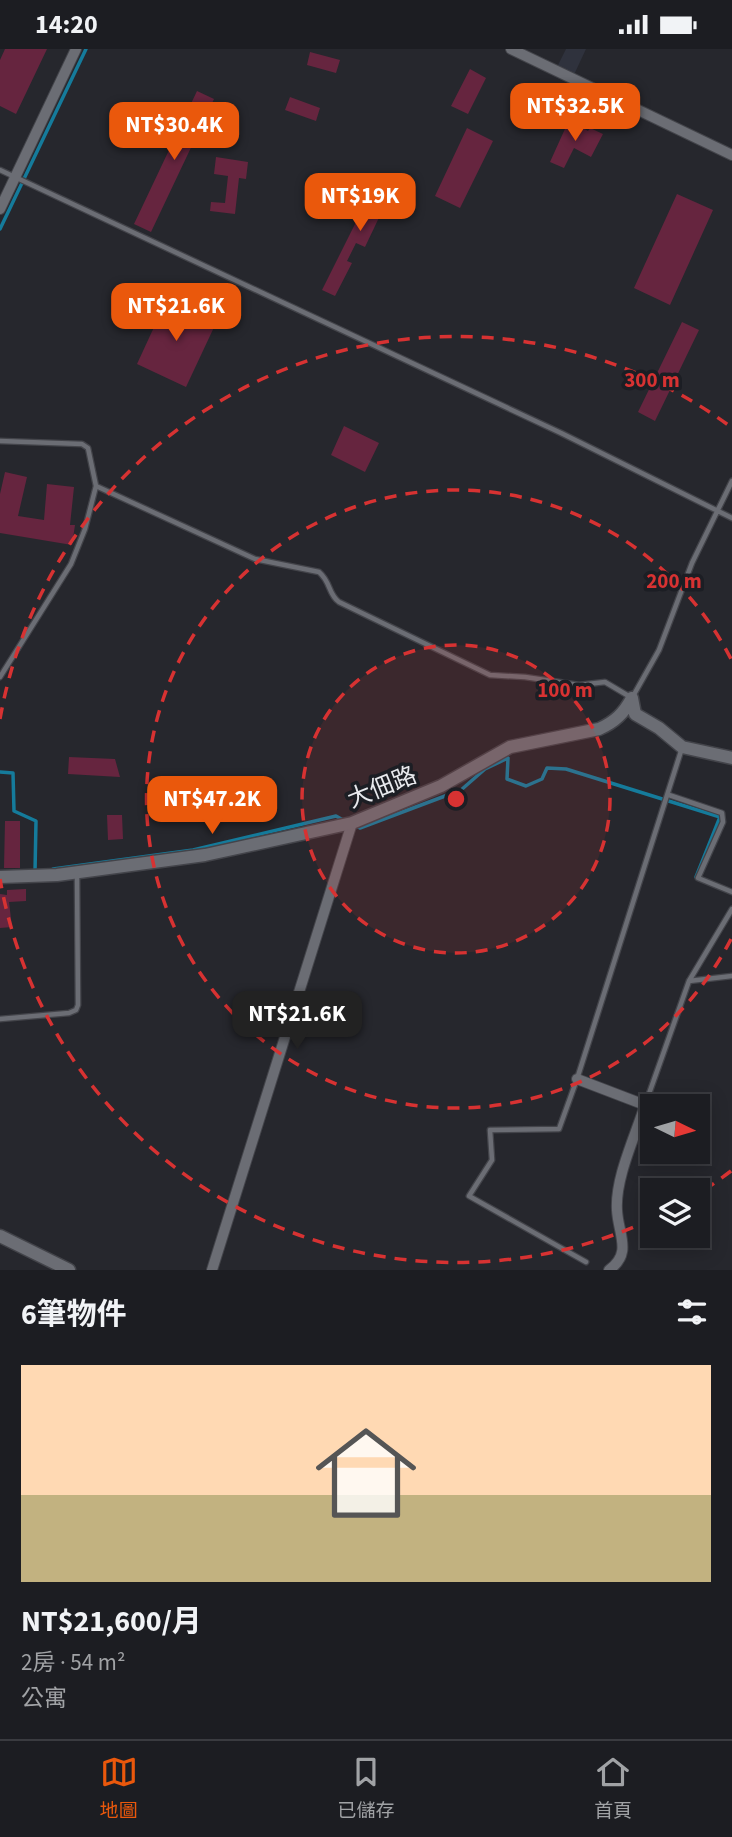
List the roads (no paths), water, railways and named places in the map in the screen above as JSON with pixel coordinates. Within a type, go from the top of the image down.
[{"type":"street","points":[[0,209],[76,49]]},
{"type":"street","points":[[511,49],[732,155]]},
{"type":"street","points":[[632,698],[635,714],[659,728],[682,747],[732,758]]},
{"type":"street","name":"大佃路","points":[[0,877],[77,872],[205,855],[352,823],[441,786],[510,747],[599,729],[613,723],[632,698]]},
{"type":"street","points":[[212,1270],[352,823]]},
{"type":"street","points":[[577,1079],[640,1103]]},
{"type":"street","points":[[609,1270],[618,1263],[623,1252],[617,1212],[617,1189],[640,1120]]},
{"type":"street","points":[[0,1236],[69,1270]]},
{"type":"lane","points":[[0,170],[561,433],[732,518]]},
{"type":"lane","points":[[0,441],[82,444],[89,447],[96,486],[85,529],[71,564],[0,677]]},
{"type":"lane","points":[[96,486],[255,559],[318,572],[327,578],[333,598],[339,602],[491,675],[579,685],[605,682],[632,698],[659,650],[692,563],[732,481]]},
{"type":"lane","points":[[586,1262],[469,1196],[492,1160],[490,1130],[559,1129],[669,795],[682,747]]},
{"type":"lane","points":[[669,795],[722,813],[723,822],[698,878],[732,892]]},
{"type":"lane","points":[[0,1019],[69,1013],[76,1010],[77,872]]},
{"type":"lane","points":[[649,1094],[689,981],[732,909]]},
{"type":"lane","points":[[689,981],[732,976]]},
{"type":"waterway","points":[[0,229],[86,49]]},
{"type":"waterway","points":[[357,826],[360,828],[461,790],[485,769],[508,758],[507,779],[526,786],[542,779],[547,768],[566,769],[720,817],[696,877]]},
{"type":"waterway","points":[[0,772],[13,773],[14,811],[36,821],[35,872]]},
{"type":"waterway","points":[[53,869],[193,850],[336,816],[343,820]]}]
